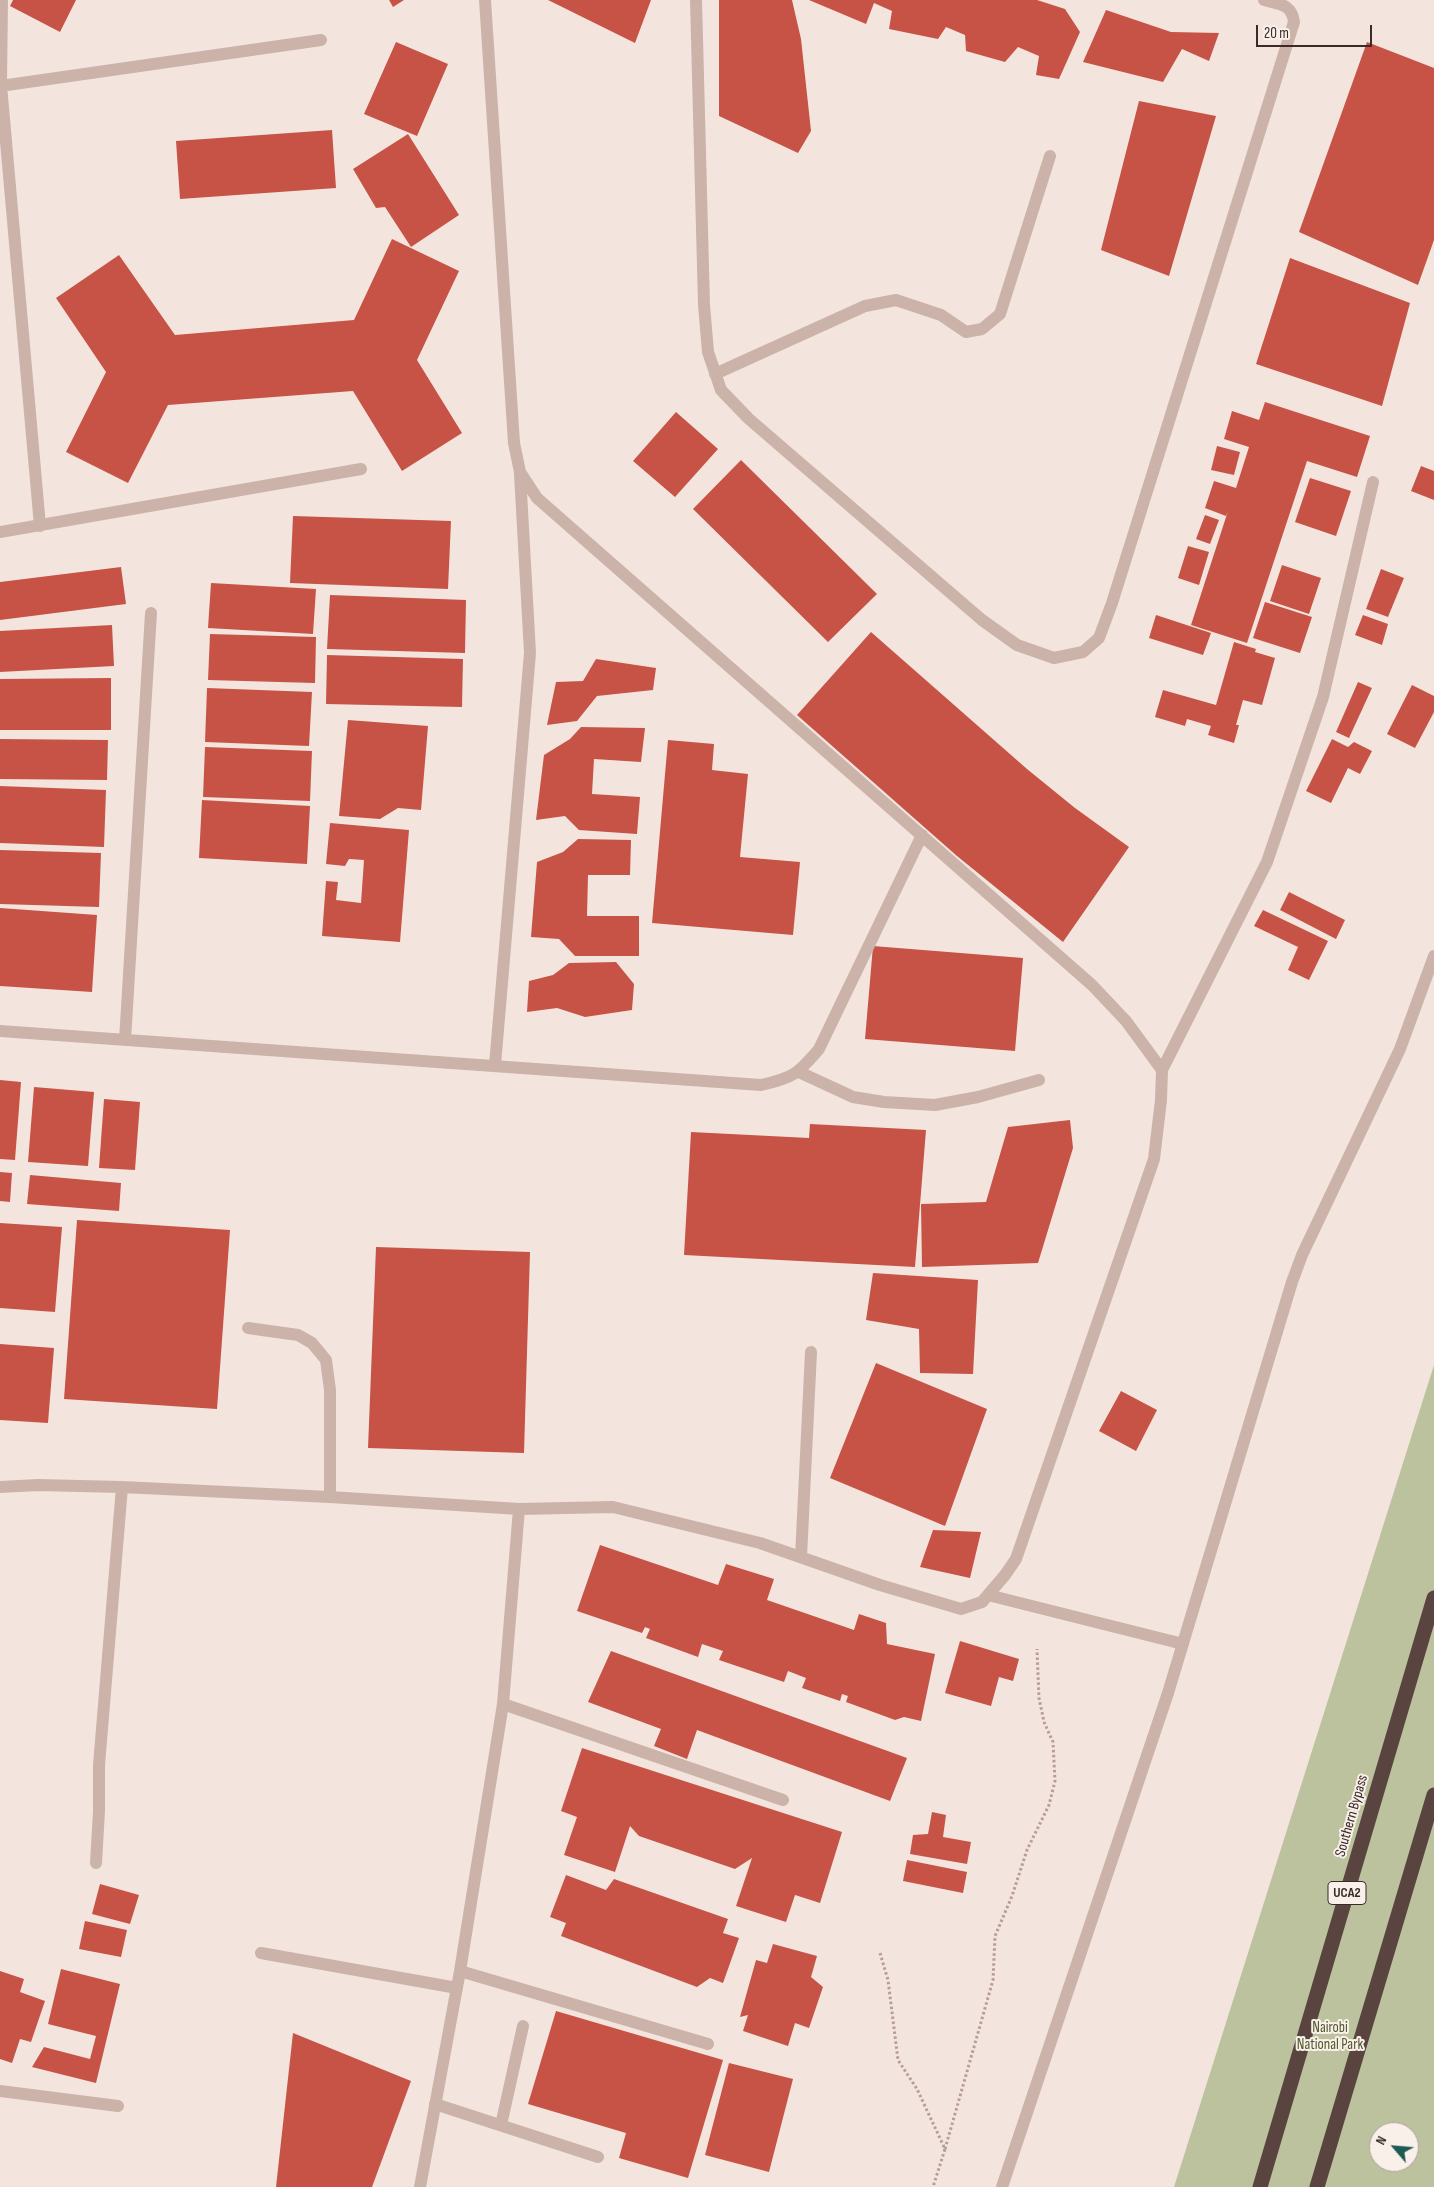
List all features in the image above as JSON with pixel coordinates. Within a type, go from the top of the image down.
[{"type":"highway","name":"Southern Bypass","points":[[1260,2187],[1434,1598]]},
{"type":"highway","points":[[1317,2187],[1434,1795]]},
{"type":"street","points":[[2,0],[1,86],[40,526]]},
{"type":"street","points":[[485,0],[514,443],[520,472],[530,653],[495,1065]]},
{"type":"street","points":[[696,0],[704,305],[708,352],[721,390],[749,419],[982,620],[1016,645],[1054,658],[1083,652],[1099,638],[1112,602],[1294,22],[1293,14],[1287,7],[1264,0]]},
{"type":"street","points":[[1,86],[321,40]]},
{"type":"street","points":[[715,374],[865,306],[896,300],[941,315],[966,332],[982,329],[1000,314],[1050,156]]},
{"type":"street","points":[[0,532],[361,469]]},
{"type":"street","points":[[520,472],[537,498],[1092,985],[1126,1021],[1162,1070]]},
{"type":"street","points":[[0,1487],[38,1485],[122,1487],[330,1497],[519,1509],[613,1507],[760,1543],[880,1586],[961,1609],[982,1602],[1016,1559],[1154,1158],[1161,1100],[1162,1070],[1266,862],[1324,697],[1373,482]]},
{"type":"street","points":[[126,1040],[151,613]]},
{"type":"street","points":[[0,1031],[495,1065],[761,1086],[799,1072],[819,1049],[922,835]]},
{"type":"street","points":[[1002,2187],[1183,1644],[1292,1282],[1302,1255],[1400,1049],[1434,956]]},
{"type":"street","points":[[799,1072],[853,1097],[884,1102],[935,1105],[978,1097],[1039,1080]]},
{"type":"street","points":[[248,1328],[298,1334],[312,1343],[326,1360],[330,1390],[330,1497]]},
{"type":"street","points":[[800,1557],[811,1352]]},
{"type":"street","points":[[96,1863],[100,1747],[122,1487]]},
{"type":"street","points":[[420,2187],[460,1972],[503,1704],[519,1509]]},
{"type":"street","points":[[988,1595],[1183,1644]]},
{"type":"street","points":[[503,1704],[783,1800]]},
{"type":"street","points":[[261,1953],[457,1988]]},
{"type":"street","points":[[460,1972],[708,2044]]},
{"type":"street","points":[[500,2125],[523,2026]]},
{"type":"street","points":[[0,2091],[118,2106]]},
{"type":"street","points":[[435,2104],[598,2156]]},
{"type":"path","points":[[933,2187],[994,1980],[995,1936],[1012,1896],[1027,1850],[1049,1805],[1055,1781],[1054,1742],[1044,1722],[1039,1698],[1037,1649]]},
{"type":"path","points":[[880,1953],[888,1980],[898,2060],[917,2089],[945,2149]]},
{"type":"green space","name":"Nairobi National Park","points":[[1434,1365],[1434,2187],[1174,2187]]},
{"type":"building","points":[[13,0],[76,0],[60,32],[10,6]]},
{"type":"building","points":[[389,0],[404,0],[393,7]]},
{"type":"building","points":[[548,0],[651,0],[635,43]]},
{"type":"building","points":[[719,0],[792,0],[801,39],[811,131],[798,153],[719,116]]},
{"type":"building","points":[[809,0],[1037,0],[1065,9],[1080,32],[1059,79],[1036,75],[1039,56],[1018,47],[1005,62],[966,51],[965,35],[946,27],[938,39],[889,29],[892,11],[874,3],[866,24]]},
{"type":"building","points":[[1106,10],[1171,32],[1219,33],[1209,61],[1182,49],[1163,82],[1083,62]]},
{"type":"building","points":[[396,42],[448,64],[417,136],[364,114]]},
{"type":"building","points":[[1367,42],[1434,68],[1434,240],[1418,285],[1299,232]]},
{"type":"building","points":[[1139,101],[1216,116],[1169,276],[1101,250]]},
{"type":"building","points":[[332,130],[336,188],[180,199],[176,141]]},
{"type":"building","points":[[408,134],[459,215],[411,247],[385,207],[376,208],[353,169]]},
{"type":"building","points":[[392,239],[459,271],[417,360],[462,433],[402,471],[353,391],[168,405],[128,483],[66,452],[106,372],[56,298],[119,255],[175,335],[354,320]]},
{"type":"building","points":[[1290,258],[1410,303],[1382,406],[1256,364]]},
{"type":"building","points":[[1265,402],[1370,436],[1357,477],[1307,461],[1247,643],[1191,625],[1228,511],[1226,516],[1205,508],[1214,481],[1236,488],[1249,447],[1224,439],[1232,411],[1259,420]]},
{"type":"building","points":[[676,412],[718,449],[675,497],[633,461]]},
{"type":"building","points":[[1217,446],[1240,452],[1234,475],[1211,470]]},
{"type":"building","points":[[741,460],[877,594],[828,642],[693,509]]},
{"type":"building","points":[[1421,466],[1434,471],[1434,500],[1411,491]]},
{"type":"building","points":[[1310,478],[1351,491],[1336,536],[1295,522]]},
{"type":"building","points":[[1205,515],[1219,520],[1210,544],[1196,539]]},
{"type":"building","points":[[293,516],[451,521],[448,589],[290,583]]},
{"type":"building","points":[[1188,546],[1209,552],[1199,585],[1178,578]]},
{"type":"building","points":[[1282,565],[1321,578],[1309,614],[1270,601]]},
{"type":"building","points":[[121,567],[126,604],[0,620],[0,582]]},
{"type":"building","points":[[1381,569],[1404,578],[1388,617],[1366,609]]},
{"type":"building","points":[[211,583],[316,589],[313,634],[208,628]]},
{"type":"building","points":[[330,595],[466,600],[465,653],[327,649]]},
{"type":"building","points":[[1265,602],[1312,617],[1300,653],[1253,638]]},
{"type":"building","points":[[1156,615],[1211,633],[1203,655],[1149,638]]},
{"type":"building","points":[[1363,615],[1388,624],[1382,645],[1355,635]]},
{"type":"building","points":[[112,625],[114,666],[0,672],[0,631]]},
{"type":"building","points":[[871,632],[1027,769],[1075,808],[1129,847],[1063,942],[957,856],[797,715]]},
{"type":"building","points":[[210,634],[316,637],[315,683],[208,680]]},
{"type":"building","points":[[1234,642],[1256,649],[1255,652],[1275,658],[1262,705],[1243,700],[1236,725],[1239,725],[1234,743],[1208,735],[1211,726],[1187,719],[1185,726],[1155,717],[1163,690],[1216,705]]},
{"type":"building","points":[[327,655],[463,659],[462,707],[326,704]]},
{"type":"building","points":[[596,659],[656,668],[653,690],[597,696],[577,721],[547,725],[556,682],[583,681]]},
{"type":"building","points":[[111,678],[111,730],[0,730],[0,679]]},
{"type":"building","points":[[1358,682],[1372,688],[1349,738],[1336,732]]},
{"type":"building","points":[[1412,685],[1434,696],[1434,712],[1415,748],[1387,734]]},
{"type":"building","points":[[207,688],[312,692],[309,746],[205,742]]},
{"type":"building","points":[[348,720],[428,726],[421,810],[398,808],[380,819],[339,816]]},
{"type":"building","points":[[581,727],[645,728],[641,762],[594,759],[592,794],[640,797],[637,834],[579,830],[565,816],[536,820],[544,755],[570,739]]},
{"type":"building","points":[[0,739],[108,740],[107,780],[0,779]]},
{"type":"building","points":[[1332,739],[1348,747],[1354,742],[1372,751],[1360,774],[1348,768],[1331,803],[1306,791]]},
{"type":"building","points":[[668,740],[714,744],[712,770],[748,774],[740,857],[800,862],[793,935],[652,923]]},
{"type":"building","points":[[205,747],[312,751],[310,801],[203,797]]},
{"type":"building","points":[[0,786],[106,790],[104,847],[0,843]]},
{"type":"building","points":[[202,800],[310,806],[307,864],[199,858]]},
{"type":"building","points":[[330,823],[409,830],[400,942],[322,936],[326,881],[338,882],[336,900],[361,903],[364,860],[349,859],[345,866],[326,864]]},
{"type":"building","points":[[578,839],[631,840],[630,875],[588,875],[587,916],[639,916],[639,956],[575,956],[559,939],[531,937],[537,862],[563,852]]},
{"type":"building","points":[[0,850],[101,853],[99,907],[0,904]]},
{"type":"building","points":[[1289,892],[1345,920],[1336,939],[1280,910]]},
{"type":"building","points":[[0,908],[97,915],[92,992],[0,986]]},
{"type":"building","points":[[1263,910],[1328,941],[1309,980],[1288,970],[1298,947],[1254,926]]},
{"type":"building","points":[[873,946],[1023,958],[1015,1051],[865,1039]]},
{"type":"building","points":[[616,962],[634,984],[632,1010],[585,1017],[557,1008],[527,1012],[529,981],[553,975],[569,963]]},
{"type":"building","points":[[0,1080],[21,1082],[15,1160],[0,1159]]},
{"type":"building","points":[[34,1087],[94,1092],[88,1166],[28,1162]]},
{"type":"building","points":[[104,1099],[140,1102],[135,1170],[99,1168]]},
{"type":"building","points":[[1070,1120],[1073,1148],[1038,1263],[922,1267],[921,1204],[986,1202],[1008,1127]]},
{"type":"building","points":[[810,1124],[926,1130],[915,1267],[684,1255],[691,1132],[809,1138]]},
{"type":"building","points":[[0,1172],[12,1173],[10,1202],[0,1201]]},
{"type":"building","points":[[30,1175],[121,1183],[119,1211],[27,1204]]},
{"type":"building","points":[[77,1220],[230,1230],[217,1409],[64,1399]]},
{"type":"building","points":[[0,1223],[62,1227],[55,1312],[0,1308]]},
{"type":"building","points":[[376,1247],[530,1252],[524,1453],[368,1448]]},
{"type":"building","points":[[873,1273],[978,1280],[973,1374],[920,1373],[919,1329],[866,1320]]},
{"type":"building","points":[[0,1344],[54,1348],[48,1423],[0,1420]]},
{"type":"building","points":[[876,1363],[987,1409],[945,1526],[830,1478]]},
{"type":"building","points":[[1121,1391],[1157,1410],[1136,1451],[1099,1431]]},
{"type":"building","points":[[933,1530],[981,1532],[970,1578],[920,1567]]},
{"type":"building","points":[[600,1545],[718,1585],[726,1564],[774,1579],[767,1600],[854,1630],[859,1614],[886,1623],[887,1644],[935,1654],[921,1721],[904,1717],[895,1720],[846,1702],[848,1696],[842,1694],[840,1701],[802,1688],[806,1678],[788,1671],[784,1682],[719,1660],[723,1651],[702,1644],[698,1657],[646,1638],[650,1629],[645,1627],[642,1633],[577,1611]]},
{"type":"building","points":[[960,1641],[1019,1659],[1013,1681],[999,1677],[991,1706],[945,1693]]},
{"type":"building","points":[[611,1651],[907,1758],[890,1801],[697,1730],[687,1759],[654,1746],[661,1729],[588,1702]]},
{"type":"building","points":[[582,1748],[842,1832],[820,1903],[795,1895],[786,1922],[736,1906],[752,1858],[735,1869],[639,1836],[630,1826],[615,1872],[564,1855],[577,1817],[561,1811]]},
{"type":"building","points":[[932,1812],[946,1815],[943,1837],[971,1842],[967,1864],[910,1854],[913,1835],[928,1834]]},
{"type":"building","points":[[907,1860],[967,1872],[963,1893],[903,1881]]},
{"type":"building","points":[[566,1875],[606,1890],[614,1879],[728,1919],[723,1933],[739,1938],[723,1983],[710,1978],[697,1987],[561,1936],[566,1923],[550,1917]]},
{"type":"building","points":[[100,1884],[139,1895],[130,1924],[92,1914]]},
{"type":"building","points":[[85,1921],[127,1930],[121,1957],[79,1949]]},
{"type":"building","points":[[773,1944],[817,1956],[811,1977],[823,1987],[809,2028],[795,2023],[788,2046],[743,2031],[748,2015],[740,2017],[756,1960],[767,1963]]},
{"type":"building","points":[[61,1969],[120,1984],[96,2083],[32,2067],[44,2047],[90,2059],[96,2036],[48,2024]]},
{"type":"building","points":[[0,1971],[24,1979],[20,1992],[45,2001],[31,2042],[20,2039],[12,2063],[0,2059]]},
{"type":"building","points":[[556,2011],[723,2060],[688,2178],[619,2158],[626,2133],[528,2104]]},
{"type":"building","points":[[293,2033],[411,2081],[372,2187],[276,2187]]},
{"type":"building","points":[[729,2063],[793,2079],[769,2172],[705,2155]]}]
